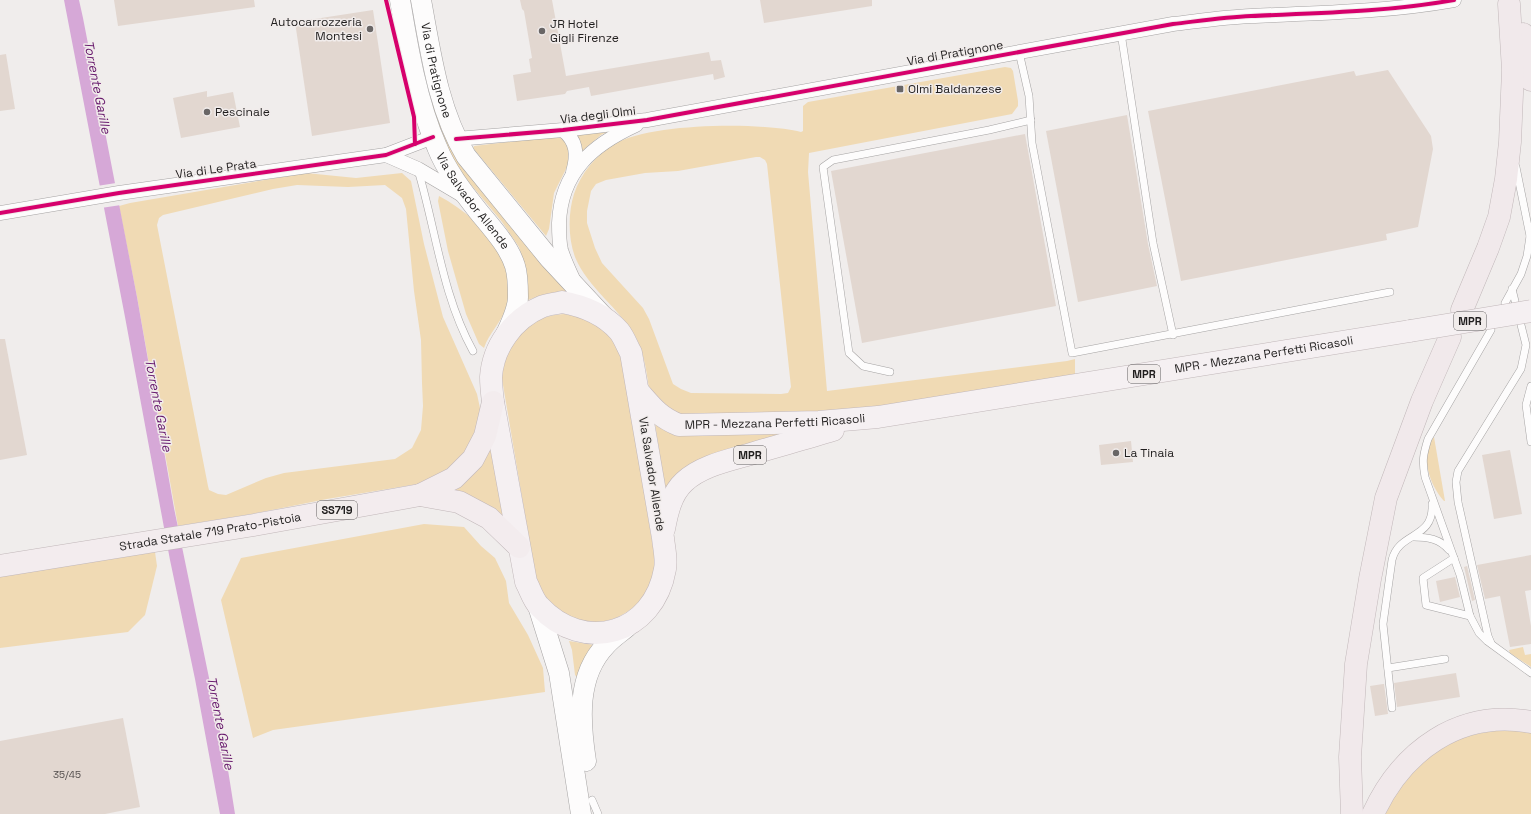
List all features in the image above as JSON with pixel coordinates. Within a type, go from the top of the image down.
[{"type":"highway","points":[[1462,310],[1486,255],[1499,217],[1506,179],[1510,142],[1513,70],[1512,4],[1520,20],[1531,80]]},
{"type":"highway","points":[[1352,814],[1350,757],[1356,664],[1370,579],[1386,498],[1422,402],[1450,337]]},
{"type":"highway","name":"SS719","points":[[420,495],[454,478],[473,459],[485,436],[493,402]]},
{"type":"highway","name":"SS719","points":[[420,495],[459,502],[477,511],[489,518],[518,547]]},
{"type":"highway","name":"Strada Statale 719 Prato-Pistoia","points":[[0,566],[254,525],[420,495]]},
{"type":"highway","points":[[1373,814],[1381,796],[1406,762],[1422,748],[1440,736],[1460,728],[1480,723],[1501,720],[1531,722]]},
{"type":"main road","name":"Via di Pratignone","points":[[400,0],[410,55],[433,137]]},
{"type":"main road","name":"Via di Pratignone","points":[[421,0],[435,77],[449,123],[456,139]]},
{"type":"main road","name":"Via Salvador Allende","points":[[433,137],[446,167],[500,238],[515,267],[518,298],[515,312],[496,354],[491,377],[493,402],[518,547],[526,582],[538,606],[559,674],[591,811]]},
{"type":"main road","name":"Via Salvador Allende","points":[[456,139],[466,156],[479,173],[549,258],[619,332],[631,353],[663,538],[666,567],[660,592],[646,611],[605,645],[593,661],[585,682],[581,713],[582,736],[591,811]]},
{"type":"main road","name":"Via Salvador Allende","points":[[506,334],[523,316],[542,306],[562,302],[581,306],[604,317]]},
{"type":"main road","name":"MPR - Mezzana Perfetti Ricasoli","points":[[638,391],[653,409],[666,420],[680,425],[819,422],[878,416],[1522,312]]},
{"type":"main road","name":"MPR - Mezzana Perfetti Ricasoli","points":[[663,538],[666,514],[672,499],[683,483],[696,472],[878,416]]},
{"type":"main road","name":"Via Salvador Allende","points":[[538,606],[562,626],[582,633],[600,634],[627,627]]},
{"type":"street","name":"Via di Pratignone","points":[[741,102],[1173,24],[1250,16],[1333,13],[1417,7],[1454,0]]},
{"type":"street","name":"Via degli Olmi","points":[[456,139],[563,130],[647,120],[741,102]]},
{"type":"street","name":"Via degli Olmi","points":[[572,174],[586,157],[598,146],[617,133],[647,120]]},
{"type":"street","name":"Via degli Olmi","points":[[563,130],[569,134],[576,150],[576,161],[562,199],[559,229],[561,250],[577,289]]},
{"type":"street","name":"Via di Le Prata","points":[[0,213],[119,193],[386,155],[433,137]]},
{"type":"street","points":[[386,155],[418,169],[446,184],[472,202]]},
{"type":"lane","points":[[1121,33],[1153,243],[1173,335]]},
{"type":"lane","points":[[1019,52],[1029,96],[1032,144],[1072,353],[1173,335],[1390,292]]},
{"type":"lane","points":[[890,372],[863,366],[849,353],[823,167],[833,160],[988,130],[1031,120]]},
{"type":"lane","points":[[1505,303],[1521,274],[1527,256],[1530,238],[1510,142]]},
{"type":"lane","points":[[418,169],[450,300],[464,336],[473,351]]},
{"type":"lane","points":[[1491,645],[1458,502],[1456,482],[1458,470],[1521,370],[1526,346],[1522,312],[1512,289]]},
{"type":"lane","points":[[1491,330],[1428,439],[1423,461],[1425,477],[1460,575],[1470,616],[1479,633],[1491,645],[1531,673]]},
{"type":"lane","points":[[1531,386],[1526,405],[1531,442]]},
{"type":"lane","points":[[1392,708],[1383,624],[1393,554],[1400,545],[1422,531],[1429,522],[1433,512],[1432,496]]},
{"type":"lane","points":[[1412,537],[1432,538],[1442,542],[1454,557]]},
{"type":"lane","points":[[1454,557],[1423,578],[1426,605],[1470,616]]},
{"type":"lane","points":[[1388,668],[1445,659]]},
{"type":"shaded area","points":[[64,0],[79,0],[83,18],[137,297],[174,508],[228,770],[235,814],[220,814],[195,679],[170,560]]},
{"type":"shaded area","points":[[1005,67],[1011,68],[1013,71],[1018,101],[1018,106],[1012,114],[809,153],[808,172],[827,391],[1075,359],[1075,374],[830,414],[681,419],[650,395],[647,372],[641,350],[635,336],[621,316],[595,288],[575,257],[570,234],[570,217],[572,201],[577,186],[590,165],[608,148],[631,137],[679,128],[706,126],[760,127],[801,132],[803,131],[803,106],[808,102]],"holes":[[[760,157],[765,160],[767,164],[791,387],[788,393],[781,394],[691,393],[673,384],[649,319],[643,308],[602,263],[595,248],[587,223],[587,211],[591,191],[596,184],[606,180],[645,173],[678,171]]]},
{"type":"shaded area","points":[[434,102],[516,231],[566,291],[564,293],[542,295],[527,300],[526,271],[519,247],[502,222],[463,175],[447,150],[431,103]]},
{"type":"shaded area","points":[[611,130],[601,135],[582,151],[576,133]]},
{"type":"shaded area","points":[[561,136],[568,145],[570,161],[554,193],[549,229],[546,236],[473,148],[474,146]]},
{"type":"shaded area","points":[[306,173],[356,178],[402,173],[411,181],[424,244],[443,317],[477,394],[481,413],[470,448],[450,471],[424,483],[178,526],[137,297],[119,206]],"holes":[[[297,185],[348,187],[385,185],[402,198],[406,209],[414,291],[421,340],[423,406],[421,430],[412,448],[395,459],[284,473],[266,478],[226,495],[218,494],[209,490],[208,486],[157,225],[159,218],[163,215],[273,189]]]},
{"type":"shaded area","points":[[439,196],[468,215],[481,228],[493,242],[502,257],[508,273],[509,290],[506,308],[484,348],[479,344],[466,314],[448,251],[438,201]]},
{"type":"shaded area","points":[[564,314],[584,318],[602,328],[611,337],[621,353],[654,553],[652,580],[649,589],[641,600],[632,609],[621,616],[596,622],[584,622],[571,618],[560,611],[548,601],[536,580],[502,379],[503,366],[507,354],[512,343],[520,333],[539,320]]},
{"type":"shaded area","points":[[654,417],[822,426],[665,489]]},
{"type":"shaded area","points":[[1434,437],[1445,501],[1434,487],[1428,470],[1427,452]]},
{"type":"shaded area","points":[[491,443],[504,518],[445,490]]},
{"type":"shaded area","points":[[424,524],[464,527],[481,546],[495,558],[506,581],[509,603],[528,635],[543,668],[545,692],[273,730],[253,738],[221,600],[241,558]]},
{"type":"shaded area","points":[[155,552],[157,566],[145,615],[128,632],[0,648],[0,575]]},
{"type":"shaded area","points":[[569,641],[594,645],[581,666],[577,677],[575,675],[572,650]]},
{"type":"shaded area","points":[[1523,647],[1525,655],[1531,654],[1531,667],[1510,653],[1509,650]]},
{"type":"shaded area","points":[[1502,729],[1531,732],[1531,814],[1383,814],[1389,801],[1428,755],[1462,737]]},
{"type":"pier","points":[[116,183],[121,205],[101,208],[97,186]]},
{"type":"building","points":[[114,0],[254,0],[255,7],[118,26]]},
{"type":"building","name":"JR Hotel Gigli Firenze","points":[[520,0],[552,0],[566,76],[709,52],[711,61],[721,60],[725,77],[714,80],[713,74],[591,96],[589,87],[567,91],[565,94],[517,101],[513,75],[531,72],[529,59],[532,58],[524,11]]},
{"type":"building","points":[[760,0],[872,0],[872,6],[764,23]]},
{"type":"building","points":[[373,10],[390,123],[312,136],[295,22]]},
{"type":"building","points":[[6,54],[15,109],[0,111],[0,55]]},
{"type":"building","points":[[1388,70],[1431,136],[1433,149],[1418,227],[1386,234],[1387,240],[1181,281],[1148,111],[1354,71],[1356,76]]},
{"type":"building","name":"Pescinale","points":[[207,91],[207,97],[233,92],[240,127],[181,138],[173,98]]},
{"type":"building","points":[[1127,115],[1148,244],[1157,286],[1078,302],[1046,131]]},
{"type":"building","points":[[1025,134],[1056,306],[862,343],[831,171]]},
{"type":"building","points":[[0,339],[5,339],[27,455],[0,460]]},
{"type":"building","name":"La Tinaia","points":[[1131,441],[1133,462],[1101,465],[1099,445]]},
{"type":"building","points":[[1510,450],[1522,514],[1494,519],[1482,455]]},
{"type":"building","points":[[1531,555],[1531,590],[1525,591],[1531,626],[1531,644],[1510,647],[1500,596],[1485,599],[1477,565]]},
{"type":"building","points":[[1467,566],[1475,600],[1472,601],[1464,567]]},
{"type":"building","points":[[1455,577],[1460,597],[1440,602],[1436,581]]},
{"type":"building","points":[[1456,673],[1460,697],[1397,707],[1394,683]]},
{"type":"building","points":[[1384,684],[1388,714],[1375,716],[1370,686]]},
{"type":"building","points":[[123,718],[140,807],[105,814],[0,814],[0,741]]},
{"type":"cycle path","points":[[386,0],[414,117],[415,144]]},
{"type":"cycle path","points":[[456,139],[563,130],[647,120],[1173,24],[1241,17],[1378,10],[1454,0]]},
{"type":"cycle path","points":[[0,213],[119,193],[386,155],[433,137]]},
{"type":"place","name":"Autocarrozzeria Montesi","points":[[370,29]]},
{"type":"place","name":"JR Hotel Gigli Firenze","points":[[542,31]]},
{"type":"place","name":"Olmi Baldanzese","points":[[900,89]]},
{"type":"place","name":"Pescinale","points":[[207,112]]},
{"type":"place","name":"La Tinaia","points":[[1116,453]]},
{"type":"water label","name":"Torrente Garille","points":[[98,87]]},
{"type":"water label","name":"Torrente Garille","points":[[159,405]]},
{"type":"water label","name":"Torrente Garille","points":[[221,723]]}]
